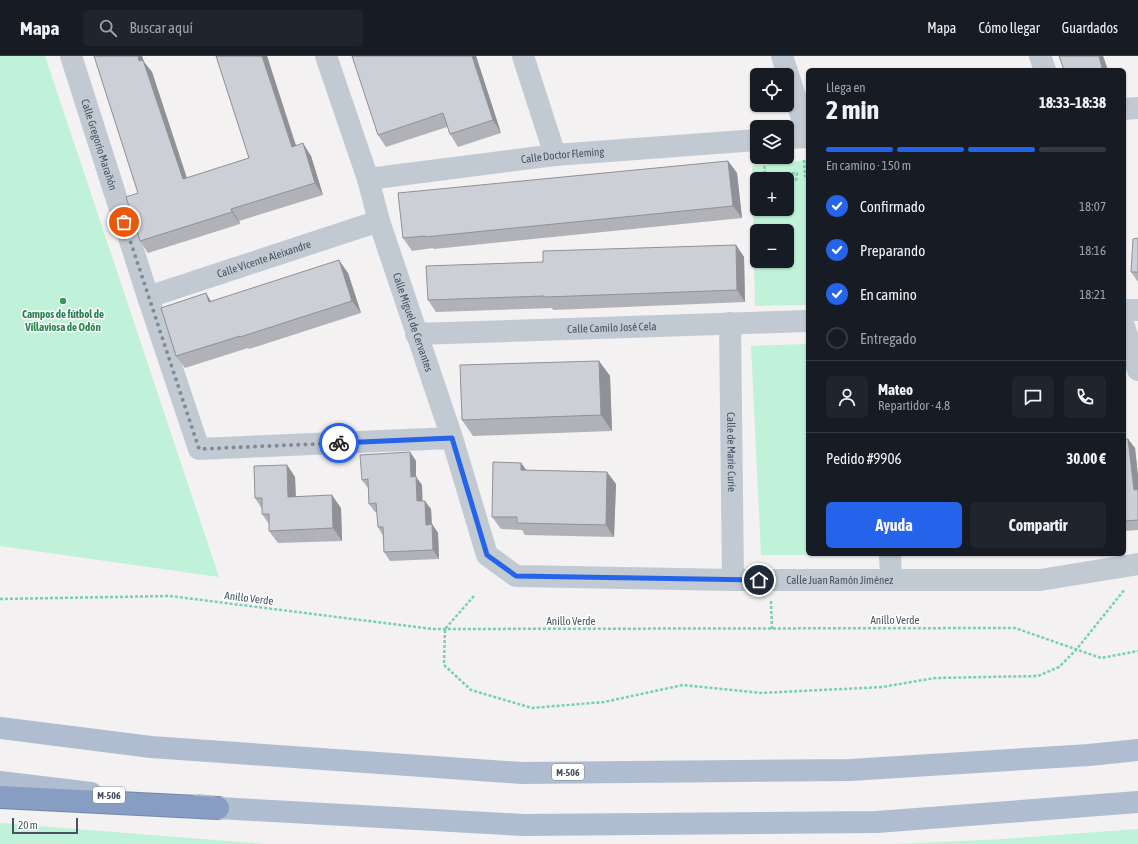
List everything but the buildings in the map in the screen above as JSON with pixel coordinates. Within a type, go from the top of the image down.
[{"type":"highway","points":[[0,797],[218,808]]},
{"type":"main road","name":"M-506","points":[[0,728],[150,746],[522,773],[850,770],[1089,755],[1138,750]]},
{"type":"main road","name":"M-506","points":[[0,782],[218,808],[532,824],[877,822],[1138,802]]},
{"type":"street","name":"Calle Gregorio Marañón","points":[[70,56],[199,449],[452,438]]},
{"type":"street","name":"Calle Miguel de Cervantes","points":[[326,56],[368,179],[379,221],[416,334],[452,438],[487,555],[516,576]]},
{"type":"street","points":[[523,56],[555,155]]},
{"type":"street","points":[[782,56],[806,130]]},
{"type":"street","points":[[1040,56],[1044,68]]},
{"type":"street","points":[[1126,109],[1138,108]]},
{"type":"street","points":[[794,137],[806,136]]},
{"type":"street","name":"Calle Doctor Fleming","points":[[368,179],[555,155],[750,141]]},
{"type":"street","name":"Calle Vicente Aleixandre","points":[[148,297],[379,221]]},
{"type":"street","points":[[1126,310],[1138,310]]},
{"type":"street","name":"Calle Camilo José Cela","points":[[416,334],[806,321]]},
{"type":"street","name":"Calle de Marie Curie","points":[[730,323],[733,580]]},
{"type":"street","points":[[1126,332],[1138,370]]},
{"type":"street","points":[[890,556],[891,580]]},
{"type":"street","name":"Calle Juan Ramón Jiménez","points":[[516,576],[733,580],[1040,580],[1138,564]]},
{"type":"path","points":[[764,164],[765,174],[797,173],[796,182]]},
{"type":"path","points":[[474,596],[445,629],[444,665],[471,690],[532,708],[604,702],[683,685],[761,693],[882,687],[935,678],[1038,676],[1059,667],[1076,650],[1128,586]]},
{"type":"path","name":"Anillo Verde","points":[[0,599],[170,596],[432,629],[1015,628],[1100,658],[1138,651]]},
{"type":"path","points":[[771,599],[772,629]]},
{"type":"green space","name":"Campos de fútbol de Villaviosa de Odón","points":[[0,56],[45,56],[219,577],[0,546]]},
{"type":"green space","points":[[806,160],[806,305],[755,306],[754,268],[794,268],[794,224],[753,224],[753,216],[794,216],[794,172],[752,172],[752,166],[794,164],[794,162]]},
{"type":"green space","points":[[806,344],[806,555],[761,555],[751,346]]},
{"type":"green space","points":[[0,823],[265,844],[0,844]]},
{"type":"green space","points":[[1138,829],[1138,844],[894,844],[1004,839]]},
{"type":"way so far","points":[[124,222],[199,449],[339,443]]},
{"type":"place","name":"Campos de fútbol de Villaviosa de Odón","points":[[63,301]]},
{"type":"route","points":[[339,443],[452,438],[487,555],[516,576],[759,580]]}]
